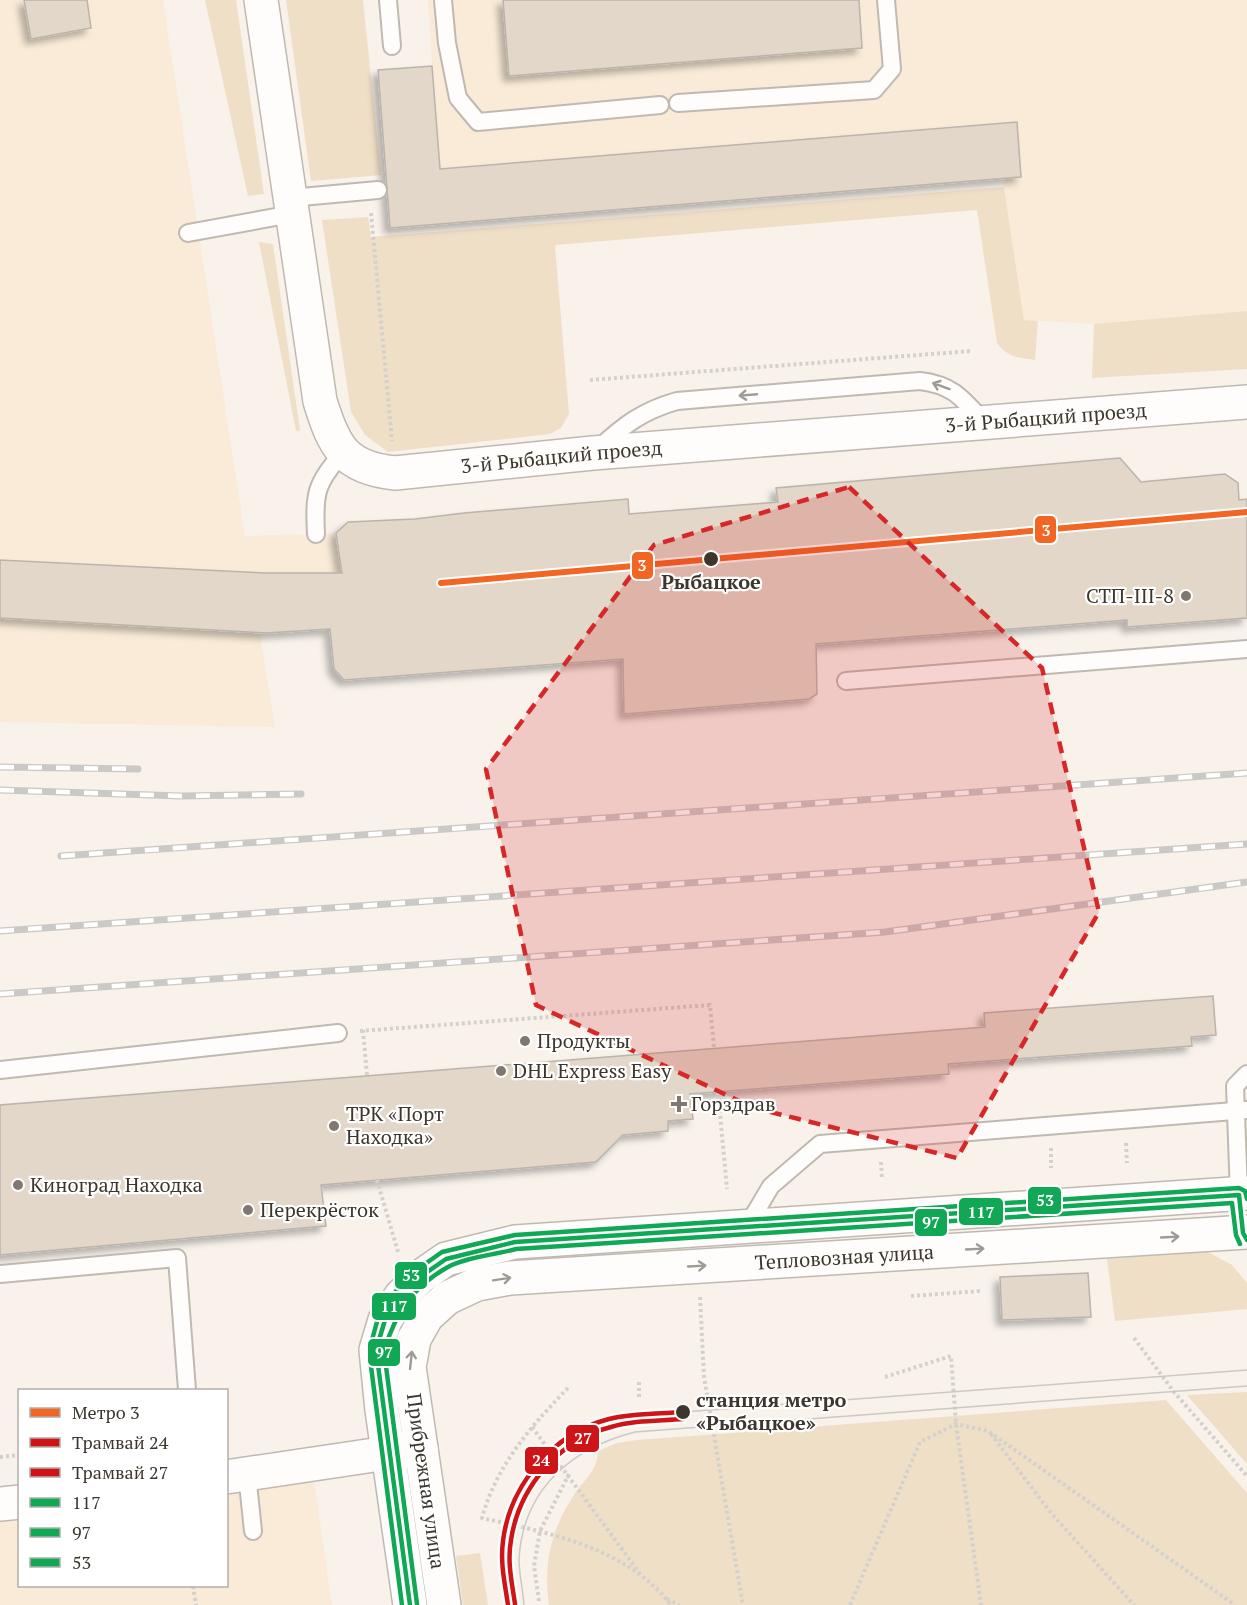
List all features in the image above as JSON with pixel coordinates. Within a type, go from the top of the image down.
[{"type":"street","name":"3-й Рыбацкий проезд","points":[[261,0],[320,401],[330,434],[343,453],[358,465],[375,471],[395,473],[593,453],[1247,402]]},
{"type":"street","name":"Тепловозная улица","points":[[420,1277],[446,1259],[515,1242],[746,1229],[1243,1194]]},
{"type":"street","points":[[1243,1194],[1246,1235]]},
{"type":"street","name":"Тепловозная улица","points":[[447,1298],[477,1284],[510,1278],[1246,1235]]},
{"type":"street","name":"Прибрежная улица","points":[[410,1605],[376,1350],[385,1320],[401,1296],[420,1277]]},
{"type":"street","name":"Прибрежная улица","points":[[444,1605],[410,1367],[414,1339],[427,1316],[447,1298]]},
{"type":"street","points":[[237,1475],[421,1448]]},
{"type":"street","points":[[0,1504],[18,1502]]},
{"type":"lane","points":[[388,0],[392,46]]},
{"type":"lane","points":[[443,0],[447,43],[458,98],[478,122],[660,105]]},
{"type":"lane","points":[[678,103],[874,90],[892,69],[886,0]]},
{"type":"lane","points":[[188,233],[291,206],[373,191]]},
{"type":"lane","points":[[593,453],[629,421],[654,408],[677,400],[908,381],[942,383],[959,394],[985,423]]},
{"type":"lane","points":[[316,534],[316,490],[326,472],[343,453]]},
{"type":"lane","points":[[846,681],[1247,648]]},
{"type":"lane","points":[[0,1070],[338,1033]]},
{"type":"lane","points":[[1243,1194],[1241,1111],[1235,1086],[1247,1074]]},
{"type":"lane","points":[[746,1229],[771,1186],[820,1144],[1241,1111]]},
{"type":"lane","points":[[0,1274],[177,1258],[187,1389]]},
{"type":"lane","points":[[237,1475],[254,1531]]},
{"type":"path","points":[[373,191],[392,442]]},
{"type":"path","points":[[590,380],[971,351]]},
{"type":"path","points":[[338,1033],[710,1005],[714,1048]]},
{"type":"path","points":[[363,1030],[367,1075]]},
{"type":"path","points":[[718,1092],[727,1189]]},
{"type":"path","points":[[377,1180],[398,1252]]},
{"type":"path","points":[[911,1296],[980,1291]]},
{"type":"path","points":[[700,1296],[704,1377],[743,1605]]},
{"type":"path","points":[[1134,1338],[1174,1392],[1247,1476]]},
{"type":"path","points":[[885,1377],[951,1356],[956,1424],[981,1605]]},
{"type":"path","points":[[639,1382],[639,1397]]},
{"type":"path","points":[[568,1388],[532,1426],[496,1477],[482,1518],[590,1547],[631,1569],[671,1605]]},
{"type":"path","points":[[850,1605],[920,1442],[956,1424],[988,1431],[1234,1605]]},
{"type":"path","points":[[532,1426],[645,1581]]},
{"type":"path","points":[[988,1431],[1051,1513],[1134,1605]]},
{"type":"path","points":[[0,1457],[18,1455]]},
{"type":"path","points":[[539,1601],[534,1566],[540,1532],[569,1474]]},
{"type":"path","points":[[193,1587],[195,1605]]},
{"type":"path","points":[[666,1599],[679,1605]]},
{"type":"highlighted area","points":[[849,487],[1042,668],[1099,912],[957,1158],[754,1108],[536,1005],[486,769],[654,545]]},
{"type":"shaded area","points":[[0,0],[163,0],[245,536],[336,533],[340,561],[357,561],[362,625],[260,633],[275,727],[0,722]]},
{"type":"shaded area","points":[[205,0],[236,0],[264,194],[248,196]]},
{"type":"shaded area","points":[[286,0],[363,0],[381,175],[311,181]]},
{"type":"shaded area","points":[[428,0],[1247,0],[1247,313],[1112,325],[1024,320],[1003,179],[390,228],[378,70],[432,66]]},
{"type":"shaded area","points":[[1004,187],[1024,320],[1038,321],[1035,360],[1009,354],[997,343],[977,210],[555,245],[569,414],[561,428],[550,434],[388,452],[365,435],[351,412],[322,220],[368,217],[371,237]]},
{"type":"shaded area","points":[[259,242],[273,244],[300,430],[296,431]]},
{"type":"shaded area","points":[[1247,311],[1247,369],[1092,378],[1094,324]]},
{"type":"shaded area","points":[[1206,1251],[1232,1265],[1247,1283],[1247,1309],[1115,1321],[1107,1259]]},
{"type":"shaded area","points":[[1247,1392],[1247,1464],[1187,1395]]},
{"type":"shaded area","points":[[1166,1400],[1247,1493],[1247,1605],[549,1605],[547,1575],[554,1534],[566,1508],[593,1470],[598,1451],[617,1443]]},
{"type":"shaded area","points":[[314,1480],[332,1605],[0,1605],[0,1519],[18,1517],[18,1587],[228,1587],[228,1491]]},
{"type":"shaded area","points":[[480,1553],[488,1605],[463,1605],[456,1556]]},
{"type":"building","points":[[24,0],[87,0],[91,28],[31,39]]},
{"type":"building","points":[[503,0],[859,0],[862,48],[509,76]]},
{"type":"building","points":[[432,66],[440,169],[1017,122],[1021,177],[390,228],[378,70]]},
{"type":"building","points":[[1120,458],[1141,482],[1225,474],[1238,483],[1239,500],[1247,499],[1247,618],[1127,627],[1127,620],[816,644],[817,694],[809,699],[624,714],[623,659],[344,680],[334,669],[330,629],[266,633],[0,618],[0,560],[266,573],[342,573],[336,533],[348,522],[415,519],[628,499],[629,514],[778,502],[776,488]]},
{"type":"building","name":"ТРК «Порт Находка»","points":[[1213,996],[1216,1035],[1191,1037],[1192,1046],[948,1064],[949,1074],[690,1094],[693,1119],[668,1121],[668,1131],[623,1135],[596,1162],[321,1185],[326,1226],[0,1255],[0,1105],[985,1027],[984,1013]]},
{"type":"building","points":[[1088,1273],[1091,1317],[1002,1320],[1000,1277]]},
{"type":"tram line","points":[[683,1412],[1247,1370]]},
{"type":"tram line","points":[[524,1605],[519,1559],[523,1534],[530,1512],[541,1492],[555,1475],[572,1461],[612,1439],[635,1432],[1247,1386]]},
{"type":"tram line","name":"24","points":[[508,1605],[502,1557],[507,1520],[525,1481],[538,1464],[570,1436],[589,1426],[627,1416],[683,1412]]},
{"type":"tram line","name":"27","points":[[515,1604],[510,1564],[510,1548],[515,1520],[532,1484],[545,1468],[559,1454],[592,1433],[629,1423],[683,1419]]},
{"type":"railway","points":[[0,767],[138,769]]},
{"type":"railway","points":[[61,856],[1247,773]]},
{"type":"railway","points":[[0,790],[181,796],[301,794]]},
{"type":"railway","points":[[0,931],[1247,844]]},
{"type":"railway","points":[[0,994],[885,932],[1247,882]]},
{"type":"metro line","name":"3","points":[[441,583],[1247,512]]},
{"type":"transit line","name":"53","points":[[402,1605],[369,1351],[378,1318],[396,1291],[415,1271],[442,1252],[515,1235],[1239,1188],[1245,1191],[1247,1199]]},
{"type":"transit line","name":"117","points":[[410,1605],[376,1350],[385,1320],[401,1296],[420,1277],[446,1259],[515,1242],[1239,1195],[1243,1233],[1247,1240]]},
{"type":"transit line","name":"97","points":[[417,1604],[384,1351],[394,1325],[407,1302],[425,1283],[448,1267],[472,1258],[516,1249],[1232,1203],[1236,1235],[1240,1244]]},
{"type":"place","name":"Рыбацкое","points":[[711,559]]},
{"type":"place","name":"СТП-III-8","points":[[1186,596]]},
{"type":"place","name":"Продукты","points":[[525,1041]]},
{"type":"place","name":"DHL Express Easy","points":[[501,1071]]},
{"type":"place","name":"Горздрав","points":[[679,1104]]},
{"type":"place","name":"ТРК «Порт Находка»","points":[[334,1126]]},
{"type":"place","name":"Киноград Находка","points":[[18,1185]]},
{"type":"place","name":"Перекрёсток","points":[[248,1210]]},
{"type":"place","name":"станция метро «Рыбацкое»","points":[[683,1412]]}]
